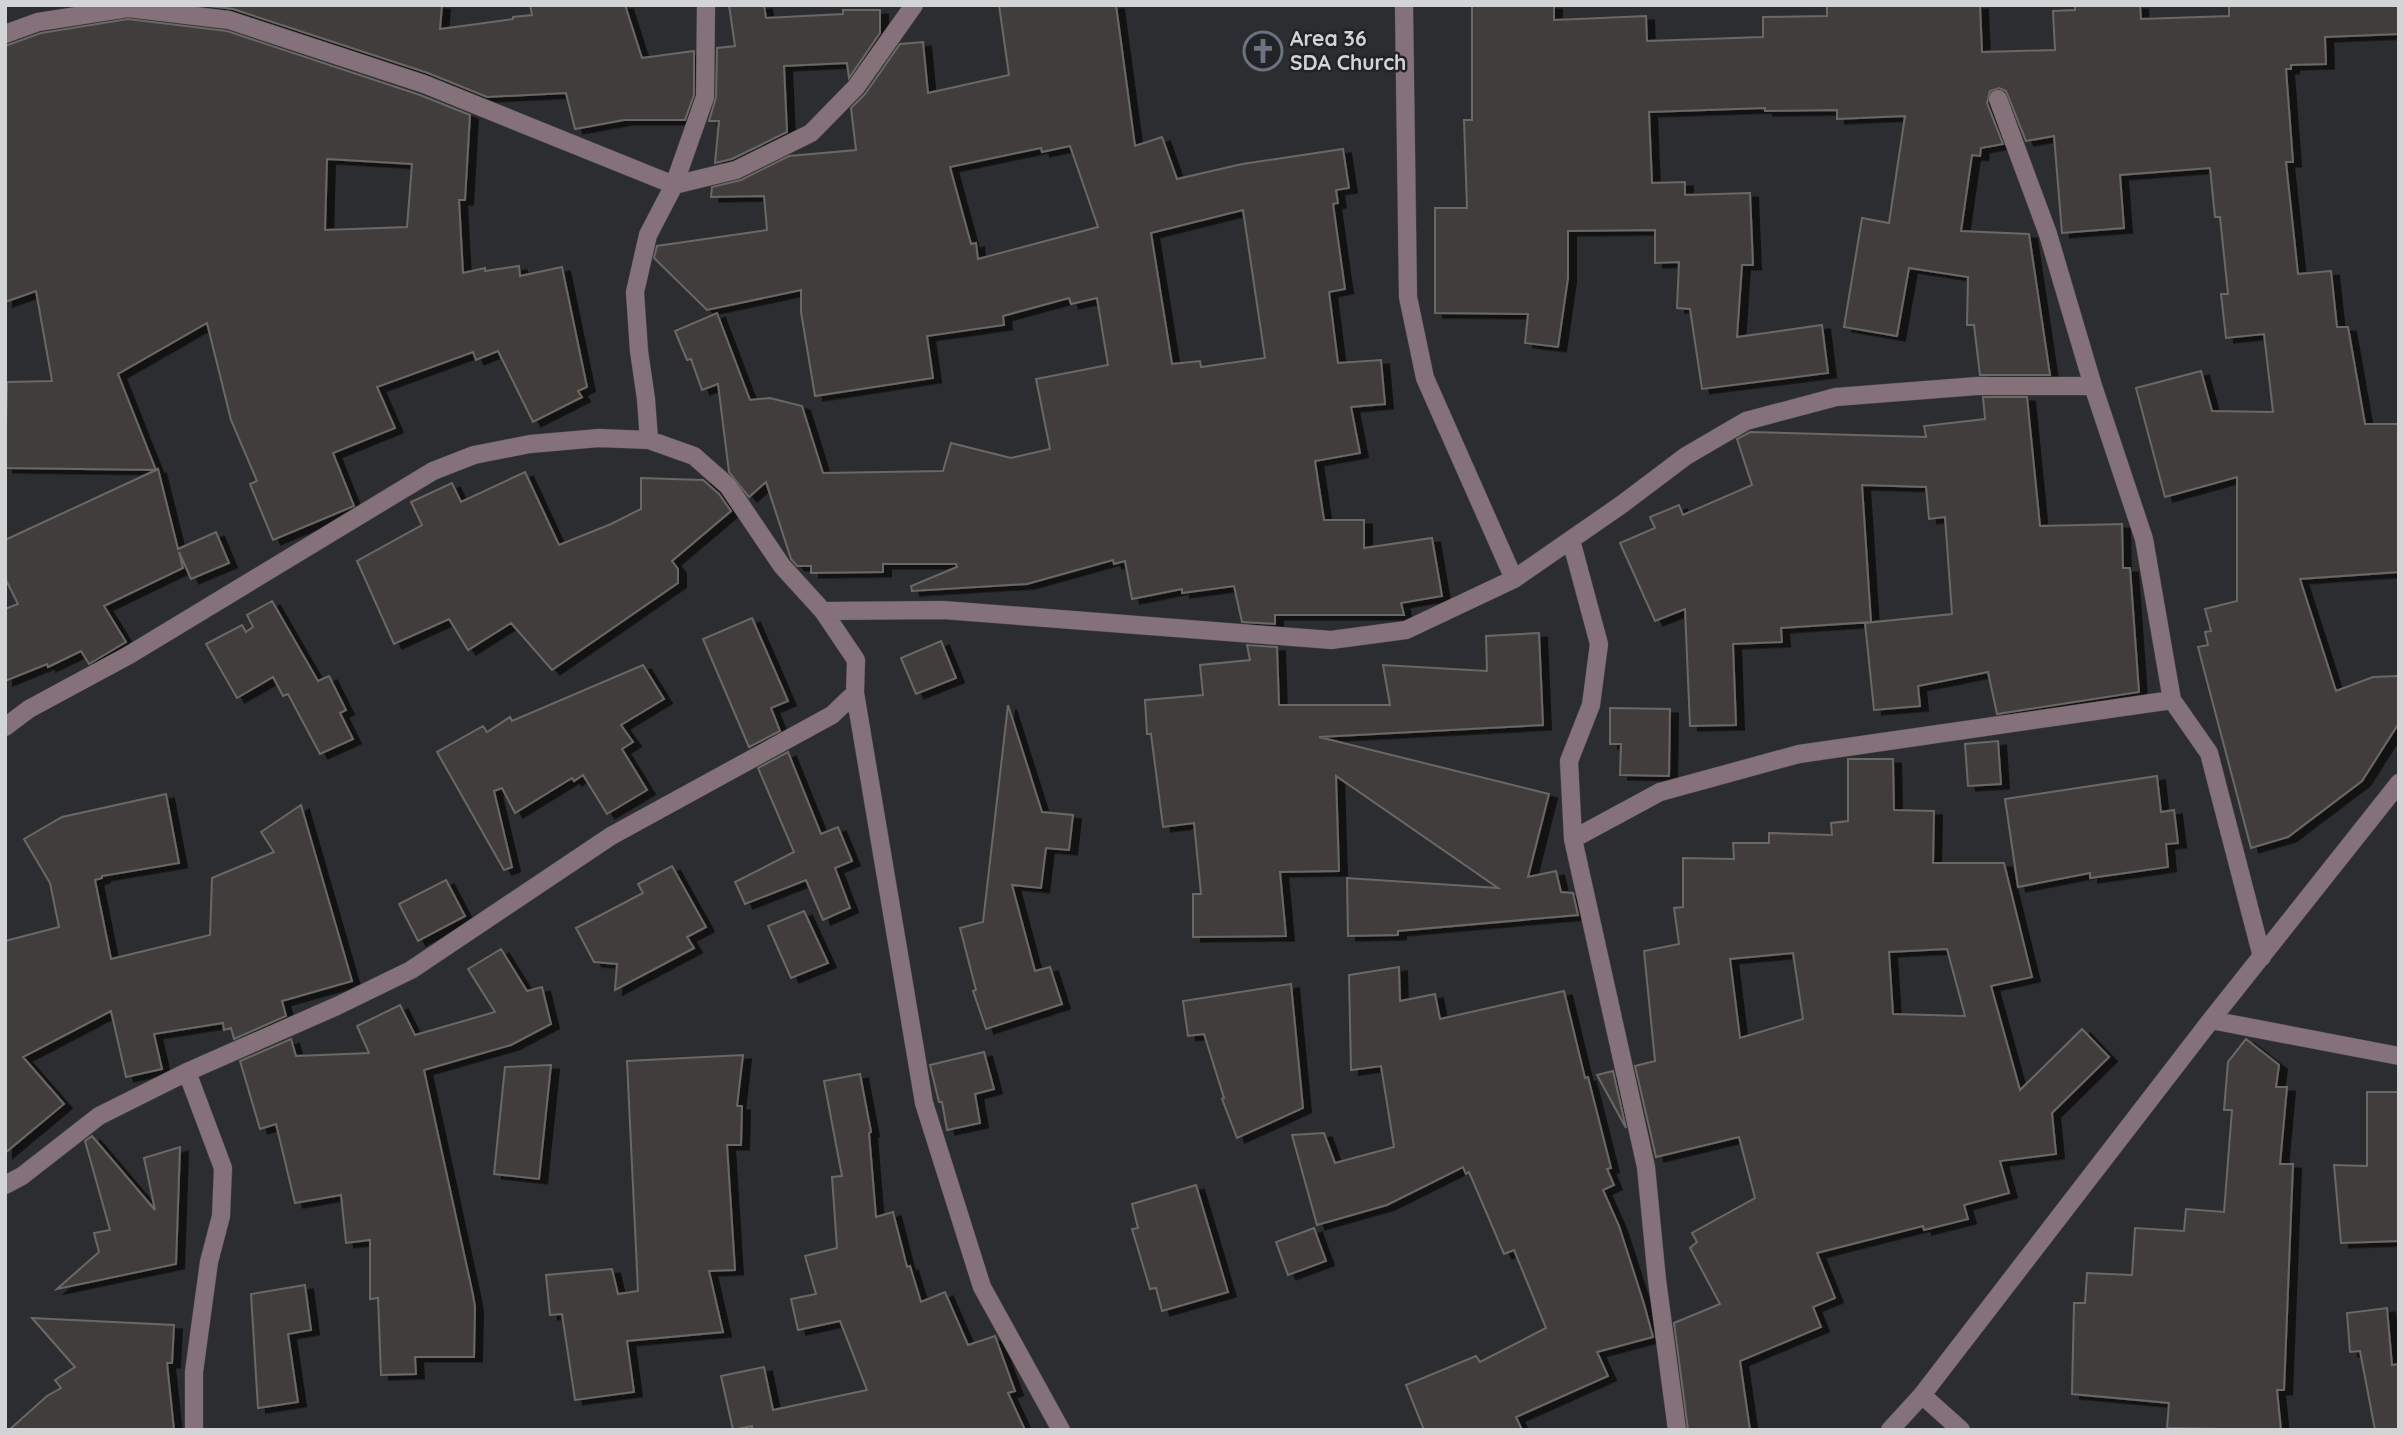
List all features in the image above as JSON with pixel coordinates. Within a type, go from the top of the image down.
[{"type":"street","points":[[649,440],[635,292],[648,235],[674,185],[705,97],[706,5]]},
{"type":"street","points":[[5,34],[38,22],[128,8],[229,20],[424,84],[674,185],[736,170],[811,133],[856,87],[914,5]]},
{"type":"street","points":[[1404,5],[1408,297],[1425,378],[1514,579]]},
{"type":"street","points":[[1998,99],[2048,234],[2093,386],[2144,539],[2172,700],[2209,753],[2262,957]]},
{"type":"street","points":[[823,611],[943,610],[1331,640],[1406,629],[1514,579],[1686,456],[1746,421],[1836,397],[1977,386],[2093,386]]},
{"type":"street","points":[[5,727],[29,709],[129,655],[433,471],[474,455],[530,444],[599,438],[649,440],[694,456],[728,486],[782,566],[823,611],[856,660],[855,693],[924,1103],[982,1287],[1061,1430]]},
{"type":"street","points":[[1571,540],[1599,644],[1591,705],[1569,761],[1573,839],[1646,1167],[1657,1280],[1677,1430]]},
{"type":"street","points":[[5,1185],[22,1176],[99,1116],[187,1072],[411,970],[611,836],[832,715],[855,693]]},
{"type":"street","points":[[1573,839],[1660,792],[1798,754],[2172,700]]},
{"type":"street","points":[[1891,1430],[1922,1395],[2211,1020],[2399,783]]},
{"type":"street","points":[[2211,1020],[2399,1056]]},
{"type":"street","points":[[187,1072],[223,1168],[221,1216],[209,1262],[194,1372],[194,1430]]},
{"type":"street","points":[[1922,1395],[1961,1430]]},
{"type":"building","points":[[201,5],[442,5],[440,29],[532,15],[530,5],[625,5],[642,58],[694,51],[694,95],[685,120],[624,120],[575,129],[566,93],[487,97],[428,73],[233,9]]},
{"type":"building","points":[[729,5],[764,5],[766,18],[843,14],[843,10],[880,10],[880,33],[849,78],[847,63],[784,66],[787,132],[732,159],[715,163],[719,121],[709,121],[716,97],[717,48],[735,46]]},
{"type":"building","points":[[999,5],[1116,5],[1135,146],[1162,137],[1177,179],[1242,164],[1343,149],[1349,188],[1336,190],[1338,203],[1333,204],[1345,289],[1329,292],[1338,363],[1381,360],[1385,404],[1351,407],[1360,453],[1315,461],[1324,520],[1364,520],[1364,548],[1432,538],[1442,596],[1401,603],[1404,615],[1275,615],[1275,624],[1242,622],[1234,586],[1182,593],[1182,589],[1132,599],[1125,561],[1114,564],[1113,560],[1027,584],[912,591],[911,586],[957,567],[956,564],[883,564],[883,572],[811,573],[811,566],[797,566],[791,559],[766,482],[749,497],[729,472],[718,384],[702,390],[691,359],[687,360],[675,331],[717,313],[750,400],[770,398],[802,406],[823,473],[943,471],[951,443],[1011,458],[1050,449],[1036,379],[1108,365],[1097,298],[1071,304],[1069,298],[1003,316],[1004,325],[927,336],[933,378],[815,396],[801,312],[801,290],[707,310],[654,258],[657,246],[767,230],[764,196],[711,197],[712,187],[741,180],[789,156],[856,150],[851,108],[865,94],[900,44],[923,42],[928,93],[1009,75]],"holes":[[[1070,146],[1098,227],[978,259],[976,243],[971,244],[950,167],[1041,148],[1042,152]],[[1243,210],[1265,358],[1201,367],[1200,361],[1172,364],[1151,233]]]},
{"type":"building","points":[[1472,5],[1554,5],[1554,20],[1646,16],[1647,41],[1763,37],[1763,17],[1827,16],[1827,5],[1980,5],[1982,52],[2055,50],[2053,11],[2075,10],[2075,5],[2140,5],[2141,19],[2229,16],[2229,5],[2399,5],[2399,34],[2325,37],[2326,64],[2291,65],[2291,69],[2286,69],[2293,162],[2286,162],[2298,274],[2331,271],[2337,327],[2348,327],[2365,424],[2399,424],[2399,572],[2300,579],[2336,691],[2373,677],[2399,676],[2399,723],[2362,781],[2288,837],[2251,848],[2198,647],[2208,645],[2205,632],[2211,631],[2205,609],[2237,601],[2237,477],[2165,497],[2136,388],[2201,371],[2212,411],[2273,412],[2264,334],[2226,338],[2221,294],[2228,294],[2220,217],[2215,217],[2210,168],[2120,175],[2124,228],[2062,233],[2054,136],[2026,141],[2006,91],[1999,88],[1990,91],[1987,103],[2003,144],[1981,148],[1980,156],[1972,155],[1961,231],[2029,234],[2050,375],[1980,375],[1974,325],[1967,325],[1968,277],[1909,268],[1897,336],[1844,327],[1862,218],[1889,223],[1905,116],[1837,119],[1837,110],[1765,111],[1765,108],[1649,112],[1652,183],[1685,182],[1685,195],[1750,193],[1753,265],[1742,265],[1737,337],[1822,325],[1828,373],[1702,389],[1690,309],[1677,308],[1679,262],[1655,263],[1655,230],[1568,231],[1568,278],[1558,347],[1525,343],[1528,314],[1435,313],[1435,208],[1467,208],[1464,120],[1472,120]]},
{"type":"building","points":[[128,19],[227,31],[420,95],[470,115],[465,200],[459,200],[463,273],[485,268],[485,271],[519,266],[520,276],[562,267],[587,387],[578,391],[582,397],[533,422],[498,351],[476,360],[473,352],[377,387],[395,428],[333,453],[354,506],[273,540],[250,484],[257,481],[231,420],[207,323],[118,374],[156,470],[5,468],[7,382],[52,381],[36,291],[5,302],[5,46],[41,33]],"holes":[[[327,159],[412,164],[407,227],[325,230]]]},
{"type":"building","points":[[1983,397],[2027,397],[2040,526],[2122,524],[2123,568],[2130,568],[2139,692],[1997,714],[1988,672],[1918,686],[1920,706],[1874,710],[1865,623],[1952,614],[1945,517],[1929,519],[1926,487],[1862,485],[1871,622],[1781,628],[1782,642],[1733,644],[1736,725],[1690,726],[1685,609],[1655,621],[1620,543],[1655,528],[1650,517],[1679,505],[1683,515],[1752,485],[1737,439],[1750,432],[1926,437],[1924,426],[1985,419]]},
{"type":"building","points":[[158,469],[178,549],[216,532],[229,563],[191,579],[179,552],[183,568],[104,606],[126,642],[89,664],[81,651],[48,667],[47,664],[5,681],[5,609],[18,604],[5,578],[5,540]]},
{"type":"building","points":[[525,472],[559,545],[641,509],[641,478],[703,480],[719,494],[731,511],[672,561],[678,569],[678,583],[552,670],[511,623],[468,650],[449,619],[394,644],[357,561],[422,525],[411,502],[452,483],[461,502]]},
{"type":"building","points":[[272,601],[318,681],[329,676],[346,710],[340,713],[353,739],[320,754],[288,694],[283,696],[273,677],[237,698],[206,644],[242,625],[246,632],[253,627],[247,615]]},
{"type":"building","points":[[752,618],[788,701],[771,708],[780,731],[749,747],[703,639]]},
{"type":"building","points":[[1539,633],[1543,725],[1319,737],[1549,794],[1528,877],[1556,871],[1561,892],[1573,893],[1578,915],[1398,931],[1398,935],[1348,936],[1347,878],[1498,888],[1336,776],[1339,871],[1280,872],[1286,936],[1193,937],[1193,894],[1201,894],[1194,823],[1163,827],[1151,734],[1147,734],[1145,700],[1203,695],[1200,665],[1250,660],[1247,645],[1277,647],[1279,705],[1390,705],[1383,665],[1487,671],[1486,636]]},
{"type":"building","points":[[941,641],[956,678],[916,694],[901,658]]},
{"type":"building","points":[[643,665],[664,699],[621,725],[633,742],[622,749],[647,790],[607,814],[583,775],[574,781],[572,778],[515,813],[502,788],[494,791],[512,867],[504,870],[437,752],[483,726],[487,732],[510,717],[512,721]]},
{"type":"building","points":[[1008,705],[1042,812],[1073,815],[1069,850],[1046,848],[1041,888],[1012,885],[1035,971],[1050,967],[1062,1004],[986,1029],[973,991],[976,990],[960,928],[983,922]]},
{"type":"building","points":[[1610,708],[1670,709],[1669,776],[1620,775],[1621,744],[1610,744]]},
{"type":"building","points":[[1998,741],[2001,784],[1968,786],[1965,744]]},
{"type":"building","points":[[788,752],[821,834],[838,827],[852,861],[835,868],[850,908],[823,920],[806,880],[745,904],[735,882],[794,852],[758,768]]},
{"type":"building","points":[[1848,759],[1893,759],[1894,810],[1934,811],[1933,863],[2004,863],[2032,977],[1991,986],[2020,1090],[2082,1029],[2109,1057],[2052,1113],[2056,1154],[2000,1161],[2009,1193],[1964,1205],[1968,1219],[1924,1230],[1923,1226],[1817,1253],[1835,1298],[1813,1307],[1821,1327],[1740,1361],[1750,1430],[1688,1430],[1674,1323],[1720,1304],[1690,1248],[1697,1242],[1692,1233],[1755,1198],[1739,1137],[1656,1157],[1635,1066],[1655,1061],[1644,951],[1679,944],[1674,908],[1683,907],[1683,858],[1734,859],[1733,843],[1769,843],[1769,833],[1832,835],[1831,823],[1848,821]],"holes":[[[1947,949],[1965,1016],[1893,1014],[1889,952]],[[1793,953],[1803,1019],[1740,1038],[1730,959]]]},
{"type":"building","points":[[2157,776],[2161,812],[2174,810],[2178,843],[2166,844],[2168,867],[2090,878],[2090,873],[2018,887],[2005,799]]},
{"type":"building","points":[[166,794],[179,863],[102,876],[95,880],[111,959],[210,935],[212,878],[274,852],[261,832],[301,805],[352,981],[282,1001],[286,1016],[234,1039],[231,1028],[224,1030],[223,1023],[154,1034],[162,1069],[126,1077],[111,1011],[23,1057],[64,1104],[5,1153],[5,941],[59,927],[50,883],[24,839],[62,817]]},
{"type":"building","points":[[672,866],[706,927],[687,937],[694,948],[615,990],[617,964],[594,962],[576,928],[643,893],[638,884]]},
{"type":"building","points":[[446,880],[465,916],[418,941],[399,904]]},
{"type":"building","points":[[804,911],[828,963],[791,978],[768,926]]},
{"type":"building","points":[[501,949],[527,991],[542,987],[551,1024],[511,1045],[424,1070],[473,1295],[474,1357],[415,1357],[416,1374],[381,1375],[378,1298],[370,1299],[370,1240],[346,1243],[341,1195],[295,1203],[276,1124],[260,1129],[240,1061],[291,1039],[296,1056],[369,1053],[357,1026],[400,1005],[415,1035],[495,1012],[468,969]]},
{"type":"building","points":[[1399,967],[1400,1001],[1435,994],[1440,1019],[1564,991],[1585,1078],[1588,1077],[1611,1168],[1607,1169],[1614,1185],[1603,1190],[1619,1226],[1653,1337],[1597,1352],[1608,1376],[1516,1417],[1522,1430],[1424,1430],[1406,1385],[1476,1356],[1480,1362],[1546,1328],[1514,1250],[1504,1254],[1469,1172],[1466,1174],[1463,1167],[1387,1205],[1317,1225],[1292,1135],[1324,1133],[1335,1163],[1394,1147],[1381,1066],[1351,1070],[1349,975]]},
{"type":"building","points":[[1291,984],[1303,1108],[1237,1138],[1222,1099],[1224,1098],[1204,1034],[1188,1036],[1183,1001]]},
{"type":"building","points":[[2246,1039],[2279,1065],[2276,1087],[2287,1087],[2280,1164],[2293,1164],[2284,1390],[2277,1390],[2281,1430],[2167,1428],[2169,1403],[2072,1394],[2074,1303],[2085,1303],[2087,1273],[2132,1275],[2135,1228],[2184,1231],[2186,1209],[2224,1212],[2232,1110],[2224,1110],[2228,1062]]},
{"type":"building","points":[[984,1052],[994,1089],[975,1094],[980,1123],[947,1130],[942,1102],[939,1102],[930,1065]]},
{"type":"building","points":[[743,1055],[737,1106],[742,1106],[741,1145],[727,1145],[735,1270],[709,1271],[723,1332],[627,1341],[634,1392],[575,1400],[562,1314],[550,1315],[546,1275],[612,1269],[618,1294],[638,1291],[627,1061]]},
{"type":"building","points":[[551,1065],[539,1179],[494,1174],[505,1067]]},
{"type":"building","points":[[1613,1071],[1626,1128],[1597,1075]]},
{"type":"building","points":[[860,1074],[871,1132],[876,1217],[893,1212],[907,1267],[910,1266],[921,1302],[945,1292],[968,1345],[995,1336],[1015,1391],[1008,1393],[1025,1430],[752,1430],[752,1426],[733,1430],[721,1376],[764,1367],[773,1410],[867,1390],[840,1321],[798,1330],[791,1299],[816,1294],[805,1256],[837,1248],[832,1177],[842,1176],[824,1081]]},
{"type":"building","points":[[2367,1092],[2399,1092],[2399,1241],[2341,1243],[2334,1165],[2367,1166]]},
{"type":"building","points":[[92,1136],[155,1210],[144,1158],[180,1147],[176,1264],[57,1289],[99,1252],[94,1233],[110,1230],[85,1141]]},
{"type":"building","points":[[1196,1185],[1228,1292],[1162,1311],[1156,1288],[1150,1289],[1132,1229],[1138,1228],[1132,1204]]},
{"type":"building","points":[[1314,1228],[1326,1261],[1288,1275],[1276,1242]]},
{"type":"building","points":[[305,1285],[311,1330],[288,1334],[298,1402],[258,1408],[251,1294]]},
{"type":"building","points":[[2387,1308],[2392,1365],[2399,1364],[2399,1430],[2375,1430],[2360,1351],[2350,1352],[2347,1313]]},
{"type":"building","points":[[32,1318],[174,1325],[172,1363],[167,1363],[174,1430],[9,1430],[47,1396],[61,1388],[55,1380],[75,1367]]},
{"type":"place","name":"Area 36 SDA Church","points":[[1263,51]]}]
